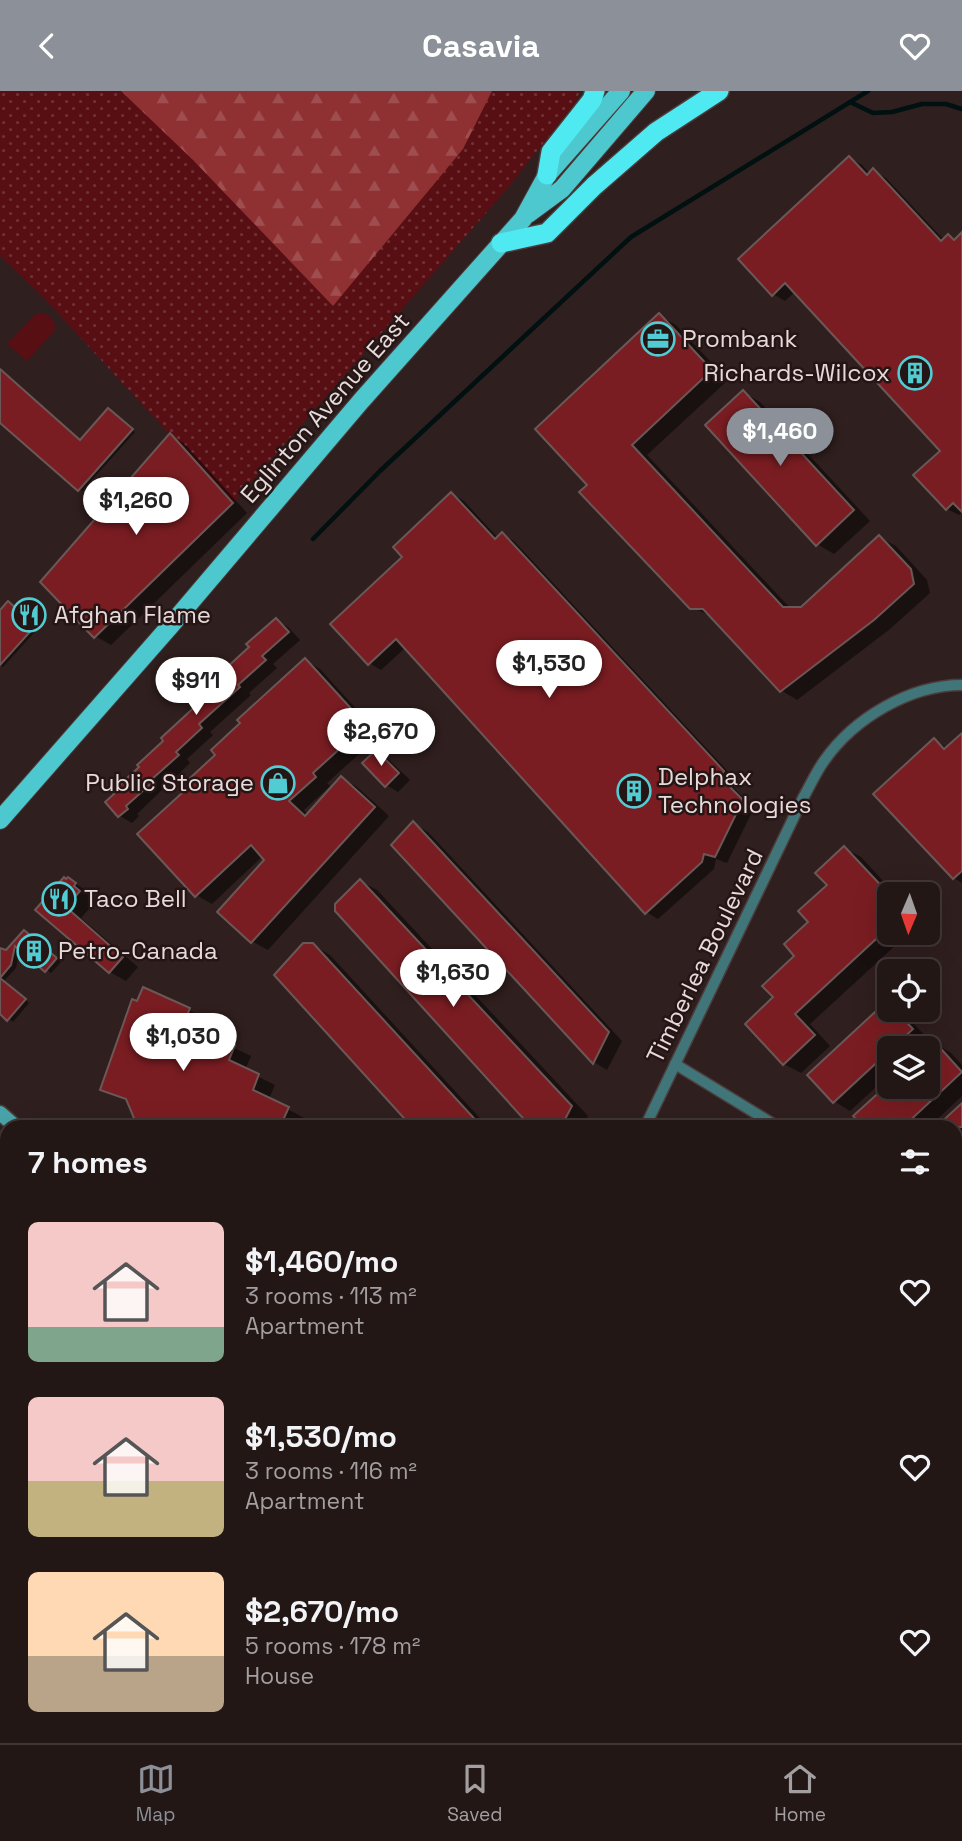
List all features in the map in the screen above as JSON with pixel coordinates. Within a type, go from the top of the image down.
[{"type":"highway","points":[[547,175],[551,152],[592,100],[595,91]]},
{"type":"highway","points":[[501,243],[547,233],[647,139],[719,91]]},
{"type":"main road","name":"Eglinton Avenue East","points":[[523,219],[547,175],[621,91]]},
{"type":"main road","name":"Eglinton Avenue East","points":[[0,820],[171,625],[361,401],[501,243],[523,219],[562,189],[646,91]]},
{"type":"street","name":"Timberlea Boulevard","points":[[648,1120],[803,798],[825,759],[855,729],[884,706],[948,685],[962,685]]},
{"type":"street","points":[[675,1065],[766,1120]]},
{"type":"shaded area","points":[[0,91],[580,91],[575,103],[507,189],[233,503],[41,295],[0,256]]},
{"type":"shaded area","points":[[36,314],[46,314],[54,320],[55,330],[27,361],[7,344]]},
{"type":"green space","points":[[121,91],[492,91],[463,149],[333,306],[193,160]]},
{"type":"building","name":"Richards-Wilcox","points":[[849,156],[867,175],[873,168],[941,241],[948,234],[954,240],[962,232],[962,512],[953,503],[946,510],[913,475],[940,451],[785,283],[772,296],[738,259]]},
{"type":"building","points":[[659,313],[712,370],[632,445],[783,607],[801,607],[879,535],[911,569],[914,584],[874,620],[780,692],[703,609],[690,609],[579,492],[587,485],[535,429]]},
{"type":"building","points":[[0,369],[80,440],[108,408],[133,429],[78,491],[0,423]]},
{"type":"building","points":[[743,390],[854,510],[816,546],[705,425]]},
{"type":"building","points":[[170,433],[233,503],[94,638],[40,582]]},
{"type":"building","points":[[451,492],[495,539],[502,532],[724,771],[720,777],[743,800],[715,857],[704,854],[702,862],[645,914],[396,639],[368,665],[330,624],[402,557],[393,547]]},
{"type":"building","points":[[8,601],[21,613],[26,607],[37,617],[38,623],[0,665],[0,610]]},
{"type":"building","points":[[276,618],[289,632],[262,656],[266,660],[238,685],[240,687],[199,724],[202,728],[176,752],[179,755],[152,779],[154,781],[126,806],[128,809],[118,817],[105,802],[114,794],[112,792],[163,741],[161,738],[200,702],[197,699],[225,674],[223,671],[249,647],[246,644]]},
{"type":"building","points":[[305,658],[366,725],[313,773],[316,777],[289,801],[305,816],[341,776],[375,807],[251,943],[217,912],[264,860],[251,845],[195,897],[137,834],[193,783],[189,779],[215,755],[211,750],[240,723],[237,720]]},
{"type":"building","points":[[962,733],[962,871],[953,879],[873,794],[934,738],[944,749]]},
{"type":"building","points":[[376,750],[399,773],[385,787],[362,763]]},
{"type":"building","points":[[413,821],[609,1032],[593,1064],[391,845]]},
{"type":"building","points":[[844,846],[878,882],[877,938],[795,1014],[815,1035],[783,1065],[745,1024],[773,997],[762,986],[794,956],[784,944],[808,922],[798,911],[827,885],[815,873]]},
{"type":"building","points":[[64,877],[76,883],[74,886],[80,891],[66,907],[123,957],[109,973],[35,910]]},
{"type":"building","points":[[360,879],[572,1106],[565,1120],[525,1120],[335,911],[335,904]]},
{"type":"building","name":"Petro-Canada","points":[[24,930],[57,958],[45,972],[15,946],[11,965],[0,978],[0,948],[6,950]]},
{"type":"building","points":[[303,943],[313,943],[476,1120],[406,1120],[274,975]]},
{"type":"building","points":[[0,978],[26,999],[7,1021],[0,1014]]},
{"type":"building","points":[[143,987],[190,1008],[184,1023],[235,1045],[229,1060],[259,1074],[253,1090],[289,1107],[283,1120],[135,1120],[126,1099],[100,1090],[132,999],[137,1001]]},
{"type":"building","points":[[877,1010],[877,1022],[906,1022],[913,1029],[905,1036],[877,1036],[877,1062],[833,1103],[807,1075]]},
{"type":"building","points":[[940,1048],[962,1072],[940,1093]]},
{"type":"building","points":[[877,1094],[877,1099],[933,1099],[911,1120],[857,1120],[853,1116]]},
{"type":"building","points":[[962,1103],[962,1120],[944,1120]]},
{"type":"waterway","points":[[313,539],[380,471],[631,237],[868,91]]},
{"type":"waterway","points":[[850,102],[873,113],[892,112],[922,104],[946,104],[962,109]]},
{"type":"place","name":"Prombank","points":[[658,339]]},
{"type":"place","name":"Richards-Wilcox","points":[[915,373]]},
{"type":"place","name":"Afghan Flame","points":[[29,615]]},
{"type":"place","name":"Public Storage","points":[[278,783]]},
{"type":"place","name":"Delphax Technologies","points":[[634,791]]},
{"type":"place","name":"Taco Bell","points":[[59,899]]},
{"type":"place","name":"Petro-Canada","points":[[34,951]]}]
